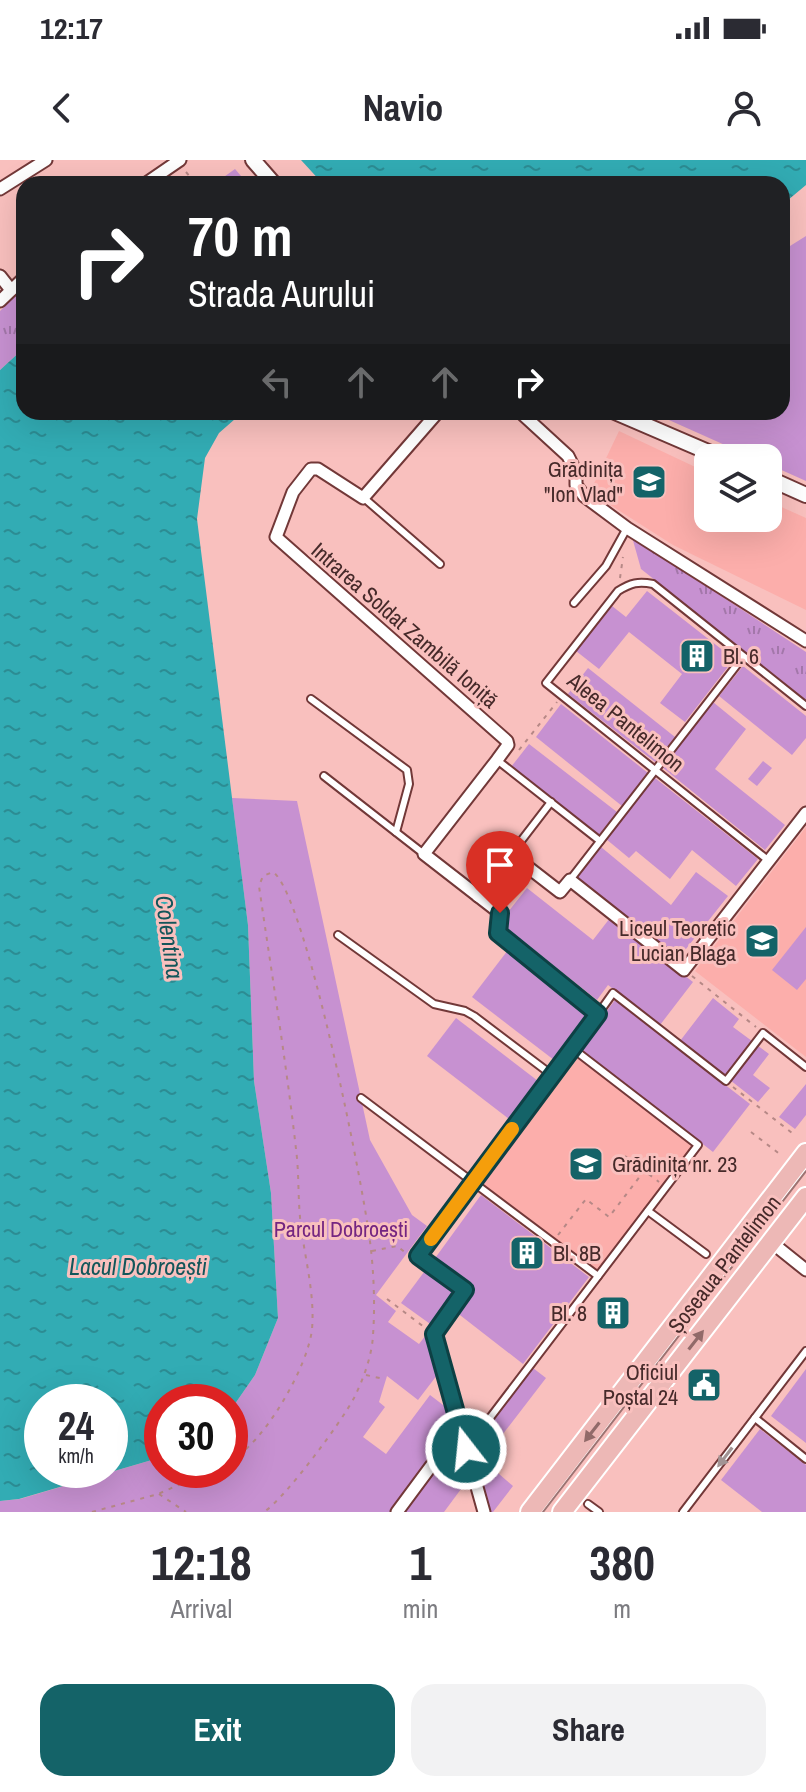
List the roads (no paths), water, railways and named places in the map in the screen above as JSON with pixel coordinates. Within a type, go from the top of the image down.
[{"type":"main road","name":"Șoseaua Pantelimon","points":[[530,1512],[806,1153]]},
{"type":"main road","name":"Șoseaua Pantelimon","points":[[562,1512],[633,1433],[806,1197]]},
{"type":"street","points":[[21,176],[46,160]]},
{"type":"street","points":[[253,160],[267,176]]},
{"type":"street","points":[[157,176],[179,161]]},
{"type":"street","points":[[0,276],[11,290]]},
{"type":"street","points":[[0,301],[16,285]]},
{"type":"street","points":[[363,498],[431,420]]},
{"type":"street","points":[[529,420],[574,464],[579,491],[627,528],[806,641]]},
{"type":"street","points":[[647,420],[694,444]]},
{"type":"street","name":"Intrarea Soldat Zambilă Ioniță","points":[[363,498],[318,469],[311,469],[293,492],[276,537],[507,741],[502,763]]},
{"type":"street","points":[[782,484],[806,495]]},
{"type":"street","points":[[484,1512],[434,1334],[465,1290],[417,1258],[598,1014],[498,933],[500,913],[424,854],[502,763]]},
{"type":"street","points":[[478,896],[511,854],[560,892],[570,880],[684,970],[806,813]]},
{"type":"street","points":[[771,1242],[806,1270]]},
{"type":"street","points":[[397,1512],[460,1427]]},
{"type":"lane","name":"Intrarea Soldat Zambilă Ioniță","points":[[363,498],[440,564]]},
{"type":"lane","points":[[574,603],[606,566],[627,528]]},
{"type":"lane","name":"Aleea Pantelimon","points":[[743,657],[653,584],[640,581],[618,591],[546,683],[769,861]]},
{"type":"lane","points":[[570,880],[743,657],[806,706]]},
{"type":"lane","points":[[311,699],[407,770],[409,784],[396,832]]},
{"type":"lane","points":[[502,763],[600,841]]},
{"type":"lane","points":[[324,776],[424,854]]},
{"type":"lane","points":[[511,854],[551,802]]},
{"type":"lane","points":[[338,935],[434,1004],[474,1016],[552,1075]]},
{"type":"lane","points":[[598,1014],[613,993],[726,1081],[763,1033],[806,1067]]},
{"type":"lane","points":[[466,1449],[698,1145],[572,1048]]},
{"type":"lane","points":[[361,1098],[598,1276]]},
{"type":"lane","points":[[648,1211],[706,1254]]},
{"type":"lane","points":[[683,1512],[806,1351]]},
{"type":"lane","points":[[755,1418],[806,1459]]},
{"type":"lane","points":[[588,1504],[599,1512]]},
{"type":"water","points":[[301,160],[806,160],[806,185],[790,198],[790,176],[316,176]]},
{"type":"water","name":"Lacul Dobroești","points":[[16,355],[16,420],[234,420],[219,433],[205,458],[197,519],[248,925],[254,1081],[271,1193],[278,1318],[248,1385],[144,1384],[144,1462],[128,1467],[128,1384],[24,1384],[24,1488],[56,1488],[0,1501],[0,370]]},
{"type":"tram line","points":[[543,1512],[806,1171]]},
{"type":"place","name":"Grădinița \"Ion Vlad\"","points":[[649,482]]},
{"type":"place","name":"Bl. 6","points":[[697,656]]},
{"type":"place","name":"Liceul Teoretic Lucian Blaga","points":[[762,941]]},
{"type":"place","name":"Grădinița nr. 23","points":[[586,1164]]},
{"type":"place","name":"Bl. 8B","points":[[527,1253]]},
{"type":"place","name":"Bl. 8","points":[[613,1313]]},
{"type":"place","name":"Oficiul Poștal 24","points":[[704,1385]]},
{"type":"water label","name":"Colentina","points":[[170,937]]},
{"type":"park label","name":"Parcul Dobroești","points":[[341,1229]]}]
